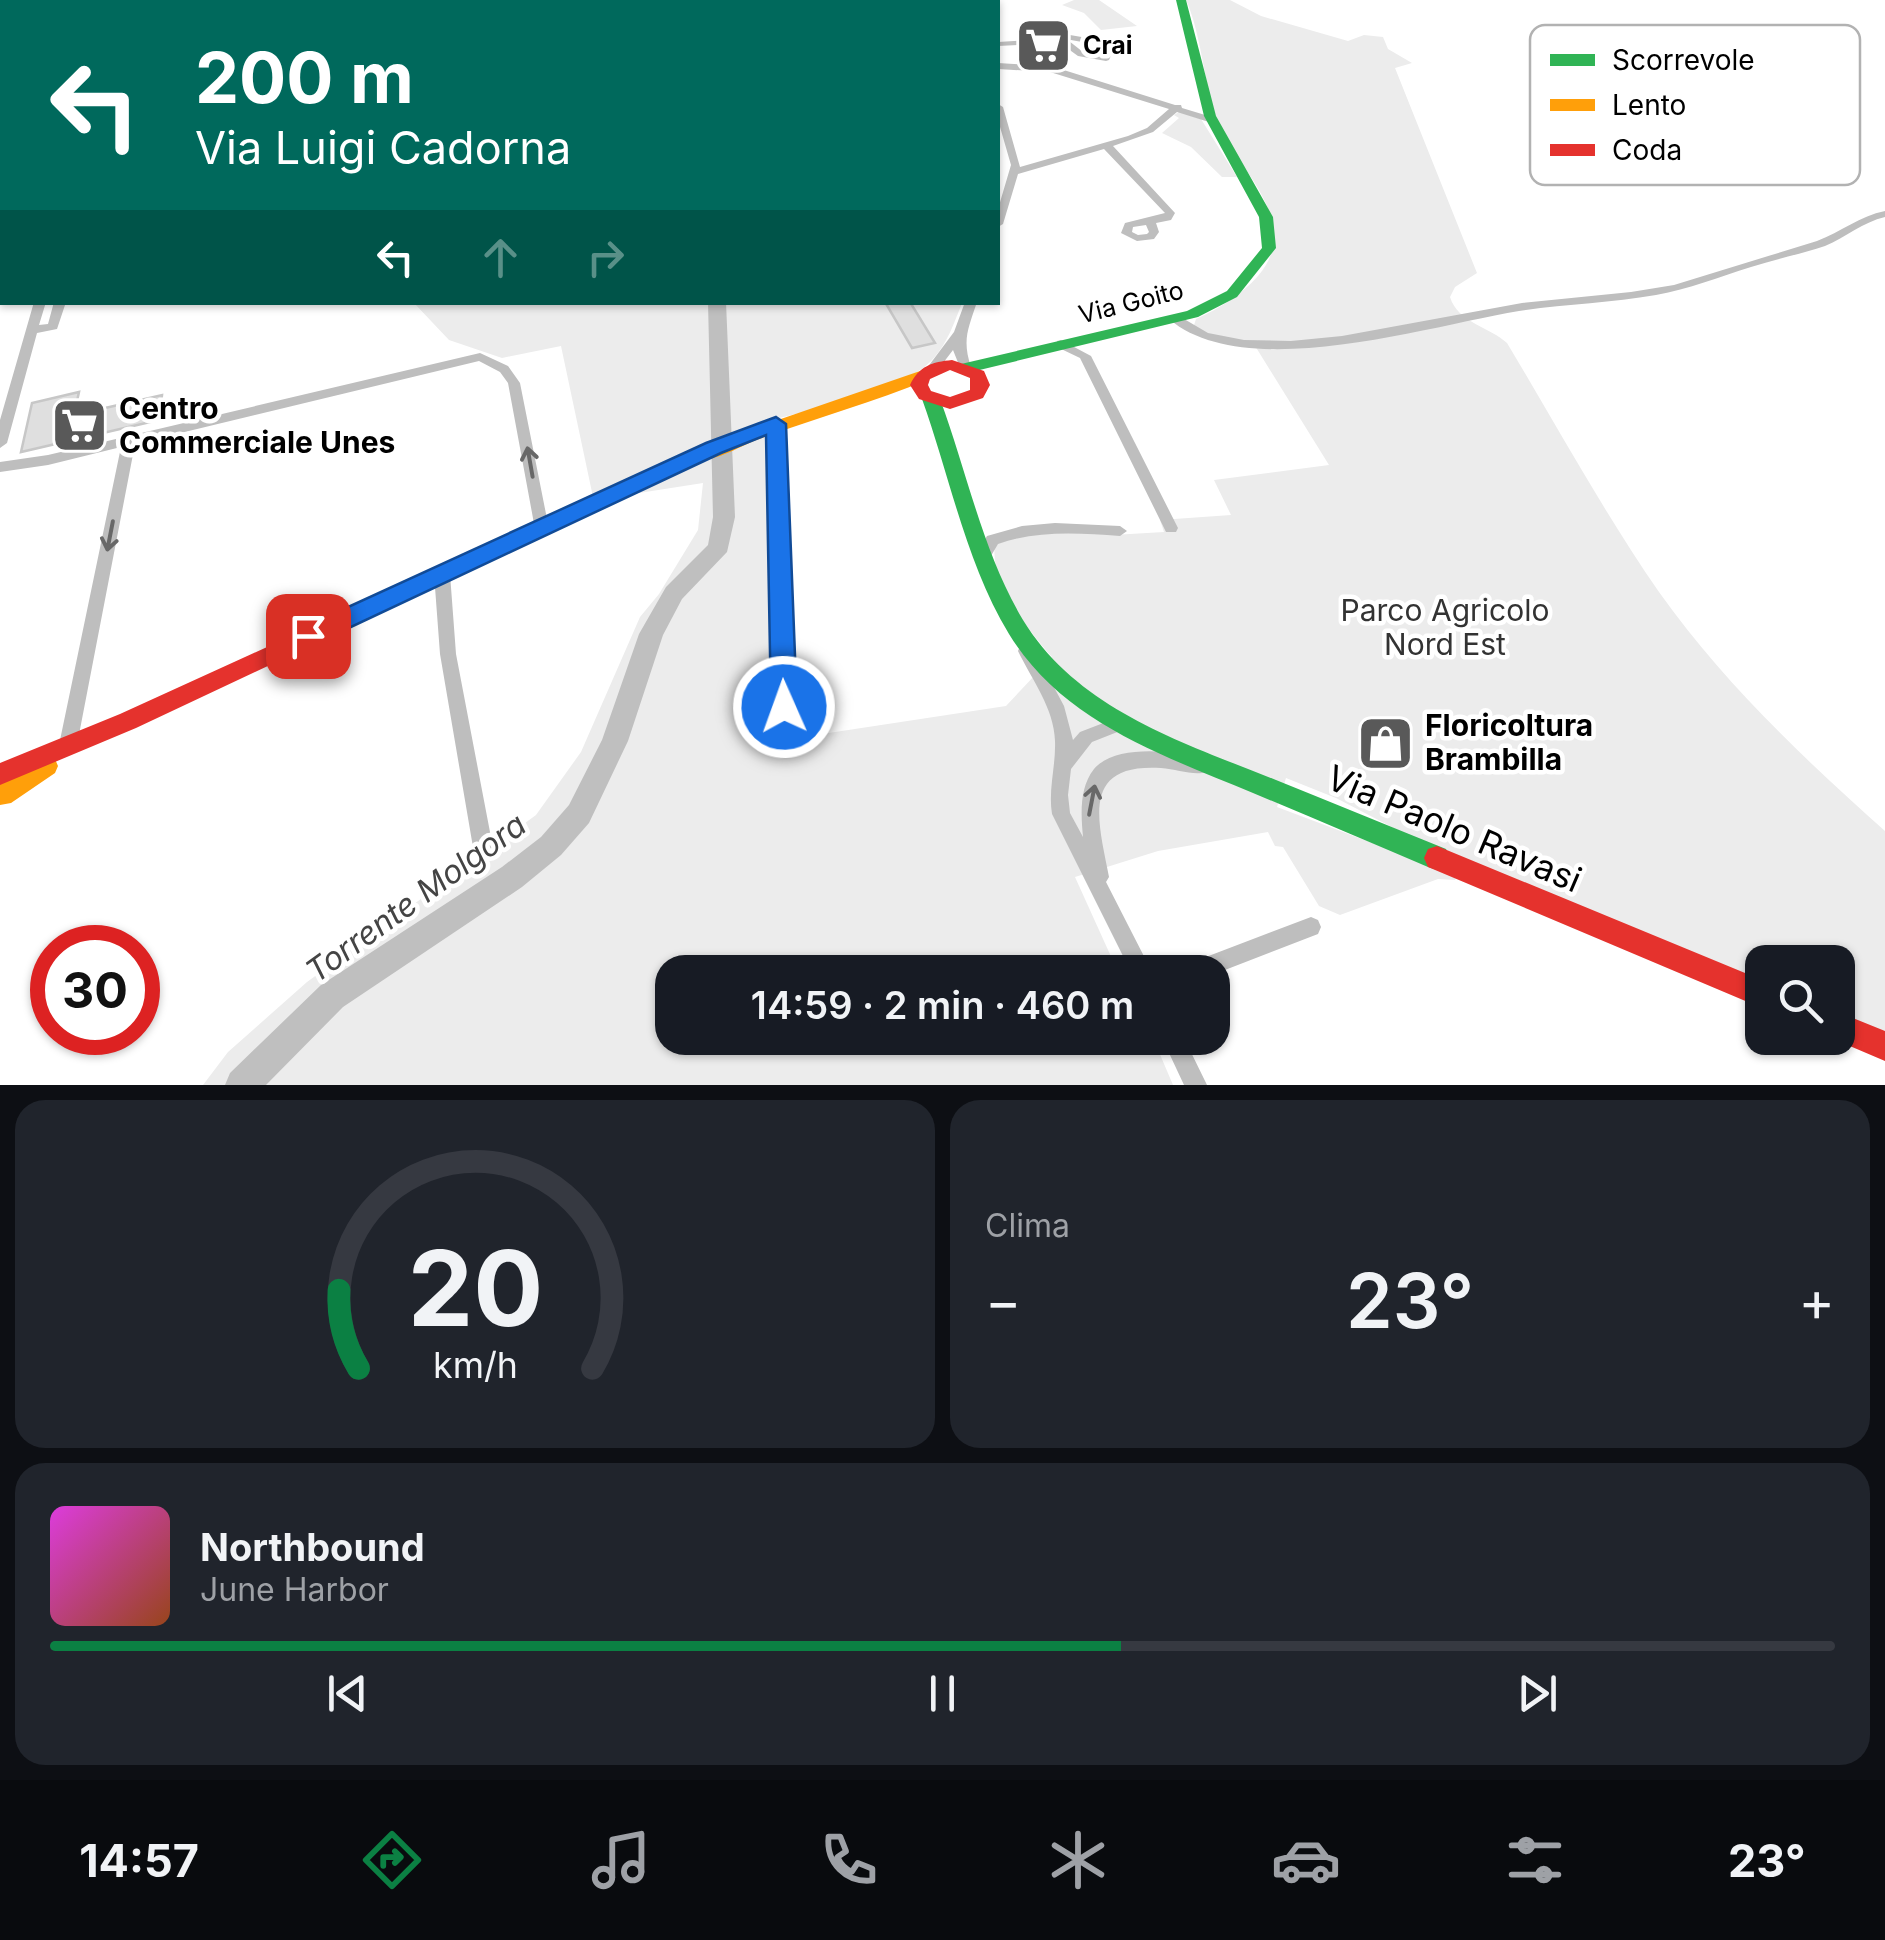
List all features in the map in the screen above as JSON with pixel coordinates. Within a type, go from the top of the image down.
[{"type":"street","name":"Via Goito","points":[[928,385],[966,367],[1061,344],[1086,348],[1210,307],[1232,294],[1260,263],[1269,248],[1270,231],[1261,204],[1212,120],[1180,0]]},
{"type":"street","points":[[1000,44],[1072,37],[1096,42],[1108,50],[1109,80],[1103,85]]},
{"type":"street","points":[[1062,40],[1081,54],[1106,58]]},
{"type":"street","points":[[1000,66],[1036,66],[1212,120]]},
{"type":"street","points":[[1014,172],[1150,130],[1178,107],[1199,106],[1203,94]]},
{"type":"street","points":[[1000,211],[1014,172],[1014,151],[1002,132]]},
{"type":"street","points":[[1107,146],[1170,214],[1150,221]]},
{"type":"street","points":[[1174,320],[1191,333],[1228,342],[1328,342],[1518,308],[1683,286],[1816,246],[1838,237],[1862,218],[1885,214]]},
{"type":"street","points":[[0,443],[39,305]]},
{"type":"street","points":[[32,331],[54,326],[59,305]]},
{"type":"street","points":[[928,385],[960,333],[970,305]]},
{"type":"street","points":[[960,333],[959,349],[966,367],[977,374],[981,384]]},
{"type":"street","points":[[1086,348],[1172,528]]},
{"type":"street","points":[[0,467],[48,460],[480,357],[512,376],[542,529]]},
{"type":"street","name":"Via Goito","points":[[962,402],[976,395],[981,384],[1013,357]]},
{"type":"street","points":[[0,785],[442,574],[722,444],[776,424],[928,385],[962,402],[953,414],[951,449]]},
{"type":"street","name":"Via Paolo Ravasi","points":[[928,385],[1000,602],[1018,636],[1063,683],[1119,724],[1745,987]]},
{"type":"street","points":[[776,424],[785,740]]},
{"type":"street","points":[[68,745],[129,440]]},
{"type":"street","points":[[971,518],[1013,533]]},
{"type":"street","points":[[984,557],[992,540],[1013,533],[1083,528],[1120,531]]},
{"type":"street","points":[[442,574],[448,654],[484,853]]},
{"type":"street","points":[[1018,636],[1060,716],[1064,738],[1058,787],[1061,814],[1133,955]]},
{"type":"street","points":[[0,785],[68,745],[128,721]]},
{"type":"street","points":[[1062,768],[1078,743],[1119,724]]},
{"type":"street","points":[[1103,895],[1088,815],[1091,793],[1104,771],[1120,761],[1144,757],[1242,775]]},
{"type":"street","points":[[1230,957],[1310,926]]},
{"type":"street","points":[[1855,1033],[1885,1046]]},
{"type":"street","points":[[1181,1055],[1196,1085]]},
{"type":"green space","points":[[1074,0],[1099,0],[1137,26],[1101,30],[1084,13],[1062,5]]},
{"type":"green space","name":"Parco Agricolo Nord Est","points":[[1186,0],[1230,0],[1261,16],[1348,41],[1364,35],[1383,37],[1388,49],[1412,63],[1395,68],[1477,273],[1455,287],[1450,297],[1454,306],[1467,319],[1507,343],[1639,562],[1710,657],[1794,747],[1885,831],[1885,1037],[1855,1024],[1855,945],[1745,945],[1745,979],[1411,837],[1336,798],[1286,778],[1277,807],[1457,875],[1455,880],[1438,879],[1340,915],[1319,906],[1283,847],[1275,846],[1268,832],[1158,851],[1075,877],[1110,955],[655,955],[655,1055],[1160,1055],[1173,1085],[203,1085],[228,1052],[307,982],[536,815],[581,752],[640,617],[659,594],[698,530],[703,483],[639,493],[639,476],[593,497],[561,346],[502,358],[449,340],[416,305],[961,305],[943,346],[919,371],[854,398],[764,422],[769,444],[776,741],[1006,706],[1052,657],[1002,585],[994,552],[997,538],[1061,531],[1113,535],[1164,532],[1160,520],[1231,515],[1214,480],[1329,465],[1252,341],[1214,336],[1194,325],[1196,319],[1229,301],[1258,276],[1271,256],[1274,235],[1262,196],[1226,138],[1208,89]]},
{"type":"green space","points":[[1179,112],[1201,119],[1237,177],[1222,177],[1191,147],[1162,133],[1179,118],[1174,115]]},
{"type":"building","points":[[887,305],[912,305],[935,343],[912,348]]},
{"type":"building","name":"Centro Commerciale Unes","points":[[79,392],[74,415],[162,395],[159,420],[21,452],[32,403]]},
{"type":"waterway","name":"Torrente Molgora","points":[[242,1085],[332,996],[512,877],[551,846],[579,814],[615,741],[651,634],[674,593],[719,546],[724,517],[717,305]]},
{"type":"traffic: fast","points":[[967,368],[1192,314],[1232,294],[1269,248],[1266,217],[1210,116],[1181,0]]},
{"type":"traffic: fast","points":[[931,399],[979,544],[1002,600],[1037,657],[1062,683],[1090,705],[1154,740],[1437,858]]},
{"type":"traffic: slow","points":[[699,456],[923,375]]},
{"type":"traffic: slow","points":[[2,795],[46,766]]},
{"type":"traffic: jam","points":[[952,365],[978,375],[981,385],[977,394],[950,403],[925,395],[919,385],[924,375],[952,365]]},
{"type":"traffic: jam","points":[[0,774],[128,721],[699,456]]},
{"type":"traffic: jam","points":[[1437,858],[1745,987]]},
{"type":"traffic: jam","points":[[1855,1033],[1885,1046]]},
{"type":"place","name":"Crai","points":[[1044,45]]},
{"type":"place","name":"Centro Commerciale Unes","points":[[80,426]]},
{"type":"place","name":"Floricoltura Brambilla","points":[[1386,743]]},
{"type":"route","points":[[308,636],[714,448],[776,424],[784,707]]}]
